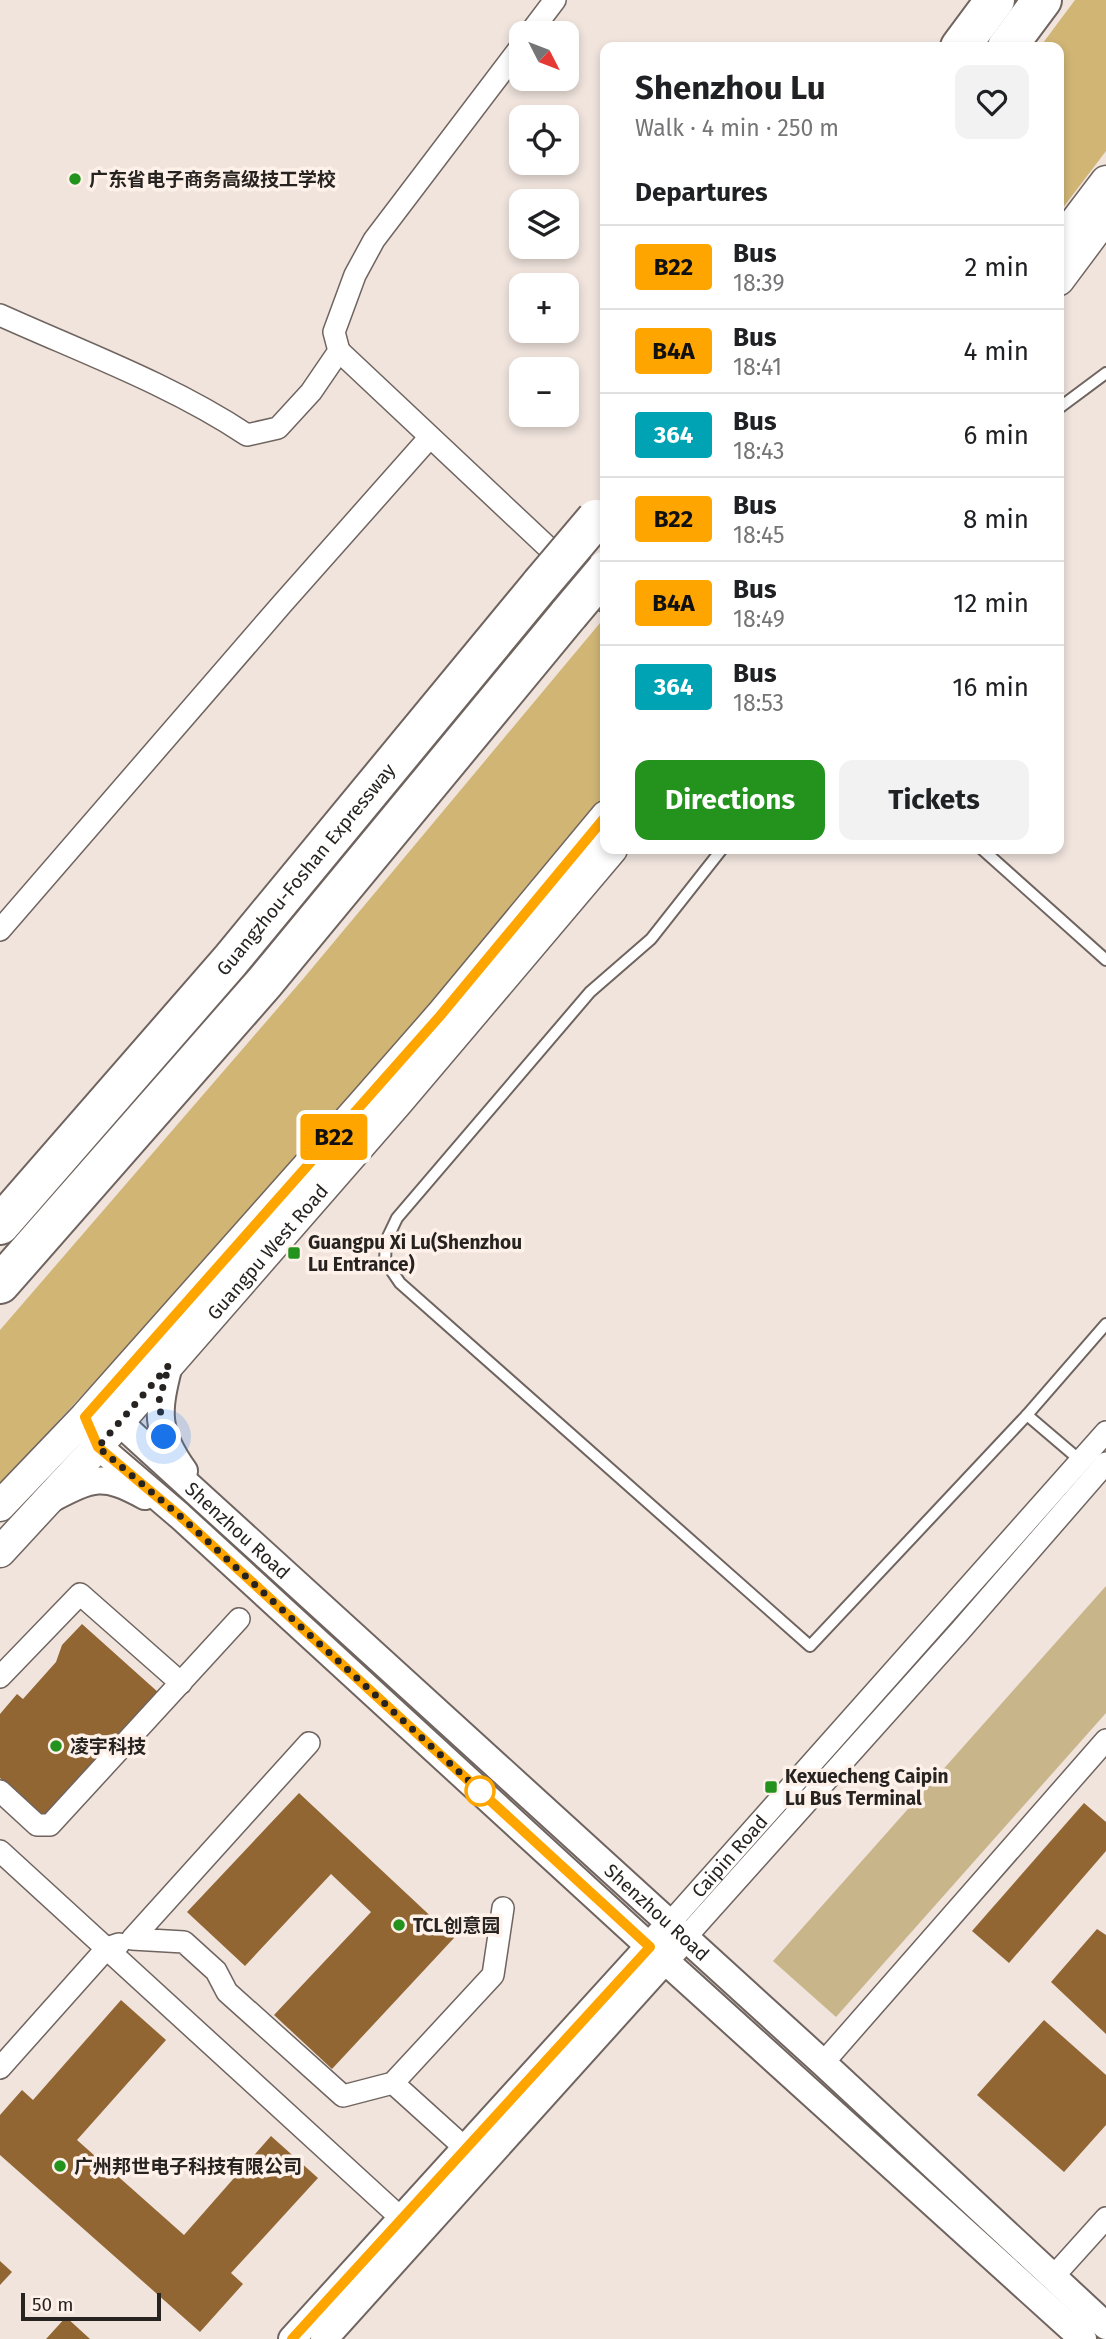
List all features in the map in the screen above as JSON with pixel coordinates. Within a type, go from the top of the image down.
[{"type":"highway","points":[[964,42],[995,0]]},
{"type":"highway","points":[[1011,42],[1042,0]]},
{"type":"highway","name":"Guangzhou-Foshan Expressway","points":[[0,1225],[230,961],[600,514]]},
{"type":"highway","name":"Guangzhou-Foshan Expressway","points":[[0,1284],[265,982],[600,577]]},
{"type":"main road","points":[[1064,236],[1106,181]]},
{"type":"main road","points":[[1064,273],[1106,217]]},
{"type":"main road","name":"Guangpu West Road","points":[[0,1506],[85,1417],[440,1016],[600,823]]},
{"type":"main road","name":"Guangpu West Road","points":[[0,1552],[98,1447],[407,1092],[608,854]]},
{"type":"street","points":[[539,21],[555,0]]},
{"type":"street","points":[[509,62],[374,240],[355,275],[334,332],[339,351],[600,596]]},
{"type":"street","points":[[0,315],[178,395],[247,435],[278,428],[311,392],[339,351]]},
{"type":"street","points":[[0,930],[430,437]]},
{"type":"street","points":[[169,1365],[159,1401],[164,1437],[171,1453],[207,1504]]},
{"type":"street","points":[[85,1417],[119,1422]]},
{"type":"street","name":"Shenzhou Road","points":[[85,1417],[98,1447],[180,1516],[1083,2339]]},
{"type":"street","name":"Shenzhou Road","points":[[119,1422],[823,2063],[1106,2326]]},
{"type":"street","name":"Caipin Road","points":[[324,2339],[1106,1432]]},
{"type":"street","name":"Caipin Road","points":[[677,1931],[796,1812],[960,1631],[1106,1463]]},
{"type":"street","points":[[47,1502],[71,1489],[105,1480],[123,1484],[180,1516]]},
{"type":"street","points":[[0,1677],[80,1594],[181,1683]]},
{"type":"street","points":[[0,1791],[37,1825],[50,1825],[239,1619]]},
{"type":"street","points":[[823,2063],[1106,1740]]},
{"type":"street","points":[[132,1939],[309,1743]]},
{"type":"street","points":[[0,1851],[402,2219]]},
{"type":"street","points":[[0,2068],[107,1948],[132,1939],[184,1942],[216,1970],[227,1993],[343,2096],[393,2083],[493,1975],[503,1908]]},
{"type":"street","name":"Caipin Road","points":[[292,2339],[466,2148],[658,1953]]},
{"type":"street","points":[[393,2083],[466,2148]]},
{"type":"street","points":[[1052,2277],[1106,2218]]},
{"type":"lane","points":[[1064,404],[1106,373]]},
{"type":"lane","points":[[718,854],[651,939],[590,992],[397,1218],[386,1241],[385,1261],[400,1283],[810,1646],[1027,1415],[1106,1324]]},
{"type":"lane","points":[[988,854],[1106,960]]},
{"type":"lane","points":[[1027,1415],[1081,1461]]},
{"type":"shaded area","points":[[1075,0],[1106,0],[1106,151],[1064,206],[1064,42],[1044,42]]},
{"type":"shaded area","points":[[600,623],[600,801],[517,905],[231,1234],[0,1484],[0,1330],[303,979]]},
{"type":"shaded area","points":[[1106,1586],[1106,1713],[836,2017],[773,1961]]},
{"type":"building","name":"凌宇科技","points":[[82,1624],[159,1693],[46,1819],[0,1778],[0,1714],[17,1694],[23,1699],[56,1662],[62,1645]]},
{"type":"building","name":"TCL创意园","points":[[299,1793],[454,1938],[332,2069],[274,2015],[371,1912],[331,1874],[245,1966],[187,1912]]},
{"type":"building","points":[[1084,1803],[1106,1822],[1106,1851],[1009,1963],[972,1931]]},
{"type":"building","points":[[1097,1929],[1106,1935],[1106,2034],[1051,1982]]},
{"type":"building","name":"广州邦世电子科技有限公司","points":[[121,2000],[166,2040],[77,2140],[184,2235],[271,2136],[318,2178],[231,2273],[243,2284],[200,2332],[0,2155],[0,2115],[22,2090],[33,2100]]},
{"type":"building","points":[[1044,2020],[1106,2075],[1106,2125],[1064,2172],[977,2095]]},
{"type":"building","points":[[0,2261],[12,2272],[0,2285]]},
{"type":"building","points":[[66,2317],[90,2339],[46,2339]]},
{"type":"bus line","name":"B22","points":[[292,2339],[650,1947],[180,1516],[98,1447],[85,1417],[440,1016],[600,823]]},
{"type":"place","name":"广东省电子商务高级技工学校","points":[[75,179]]},
{"type":"place","name":"Guangpu Xi Lu(Shenzhou Lu Entrance)","points":[[294,1253]]},
{"type":"place","name":"凌宇科技","points":[[56,1746]]},
{"type":"place","name":"Kexuecheng Caipin Lu Bus Terminal","points":[[771,1787]]},
{"type":"place","name":"TCL创意园","points":[[399,1925]]},
{"type":"place","name":"广州邦世电子科技有限公司","points":[[60,2166]]},
{"type":"route","points":[[164,1437],[159,1401],[169,1365],[98,1447],[180,1516],[480,1791]]}]
